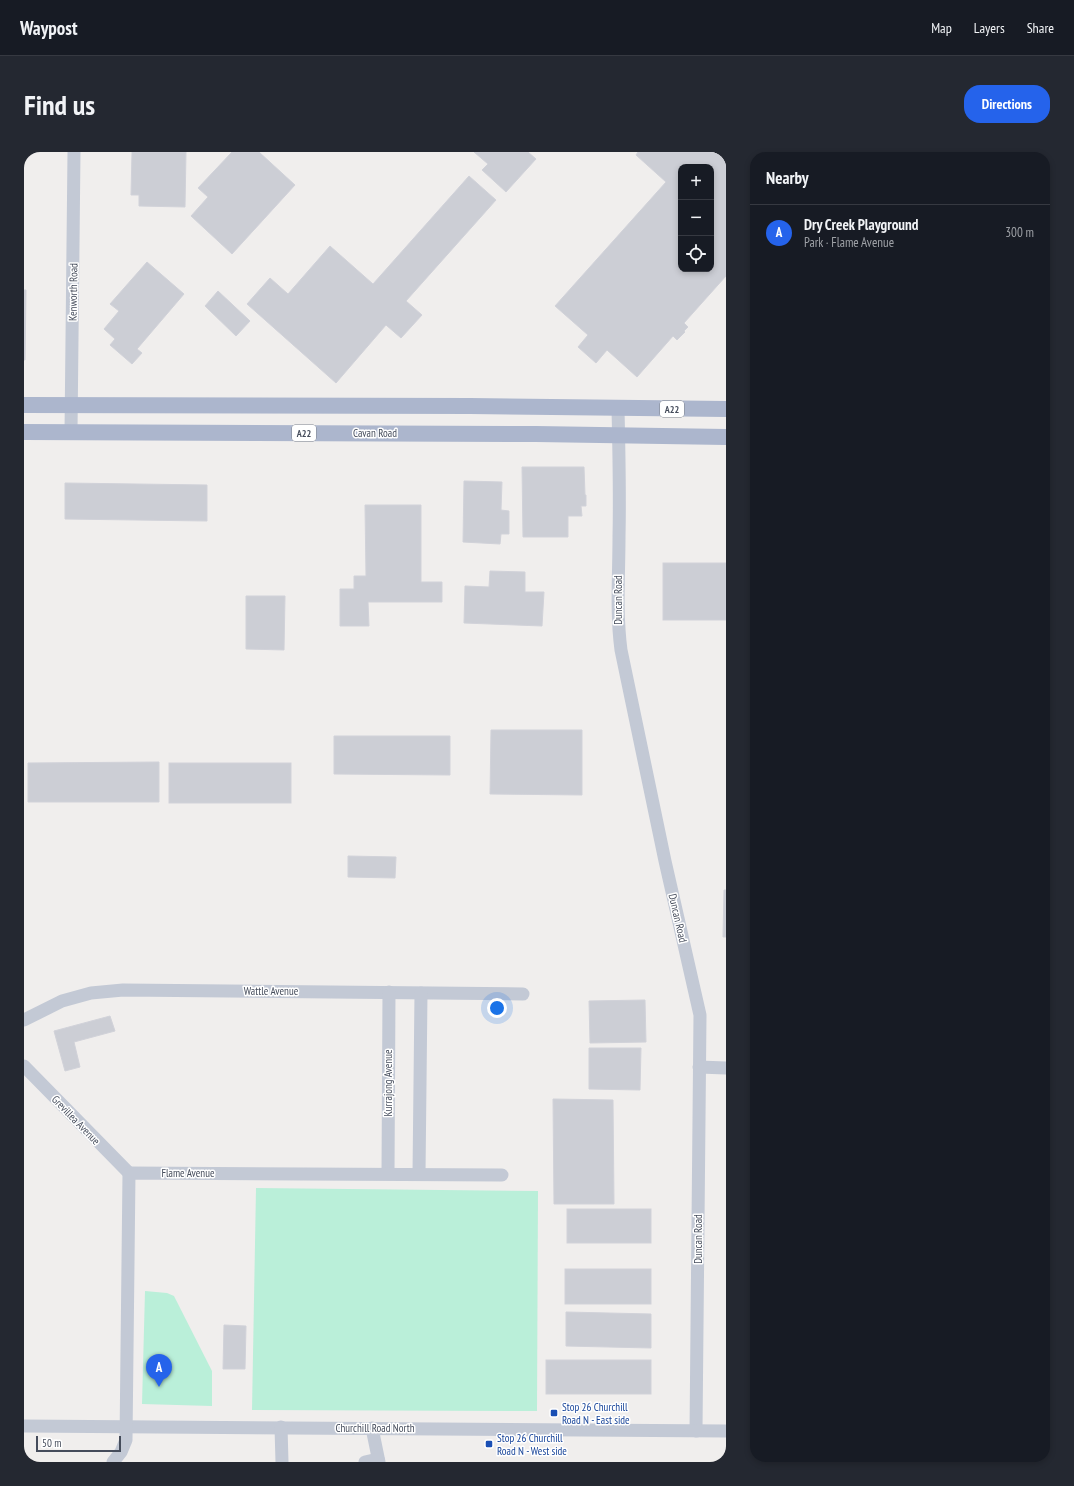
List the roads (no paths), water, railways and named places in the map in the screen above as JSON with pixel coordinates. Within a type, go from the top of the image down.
[{"type":"main road","name":"A22","points":[[24,405],[470,406],[726,409]]},
{"type":"main road","name":"Cavan Road","points":[[24,432],[536,434],[726,437]]},
{"type":"street","name":"Kenworth Road","points":[[71,432],[74,152]]},
{"type":"street","name":"Duncan Road","points":[[618,408],[620,482],[618,628],[665,861],[700,1015],[696,1431]]},
{"type":"street","name":"Wattle Avenue","points":[[24,1020],[62,1001],[91,993],[123,990],[523,994]]},
{"type":"street","name":"Kurrajong Avenue","points":[[388,1173],[389,992]]},
{"type":"street","points":[[419,1174],[421,993]]},
{"type":"street","name":"Grevillea Avenue","points":[[24,1066],[129,1174]]},
{"type":"street","points":[[699,1067],[726,1068]]},
{"type":"street","name":"Flame Avenue","points":[[129,1174],[388,1173],[502,1175]]},
{"type":"street","points":[[113,1462],[125,1444],[127,1428],[129,1174]]},
{"type":"street","name":"Churchill Road North","points":[[24,1426],[127,1428],[372,1428],[726,1431]]},
{"type":"street","points":[[281,1428],[282,1462]]},
{"type":"street","points":[[372,1428],[374,1461]]},
{"type":"place","name":"Dry Creek Playground","points":[[159,1387]]},
{"type":"place","name":"Stop 26 Churchill Road N - East side","points":[[554,1413]]},
{"type":"place","name":"Stop 26 Churchill Road N - West side","points":[[489,1444]]}]
